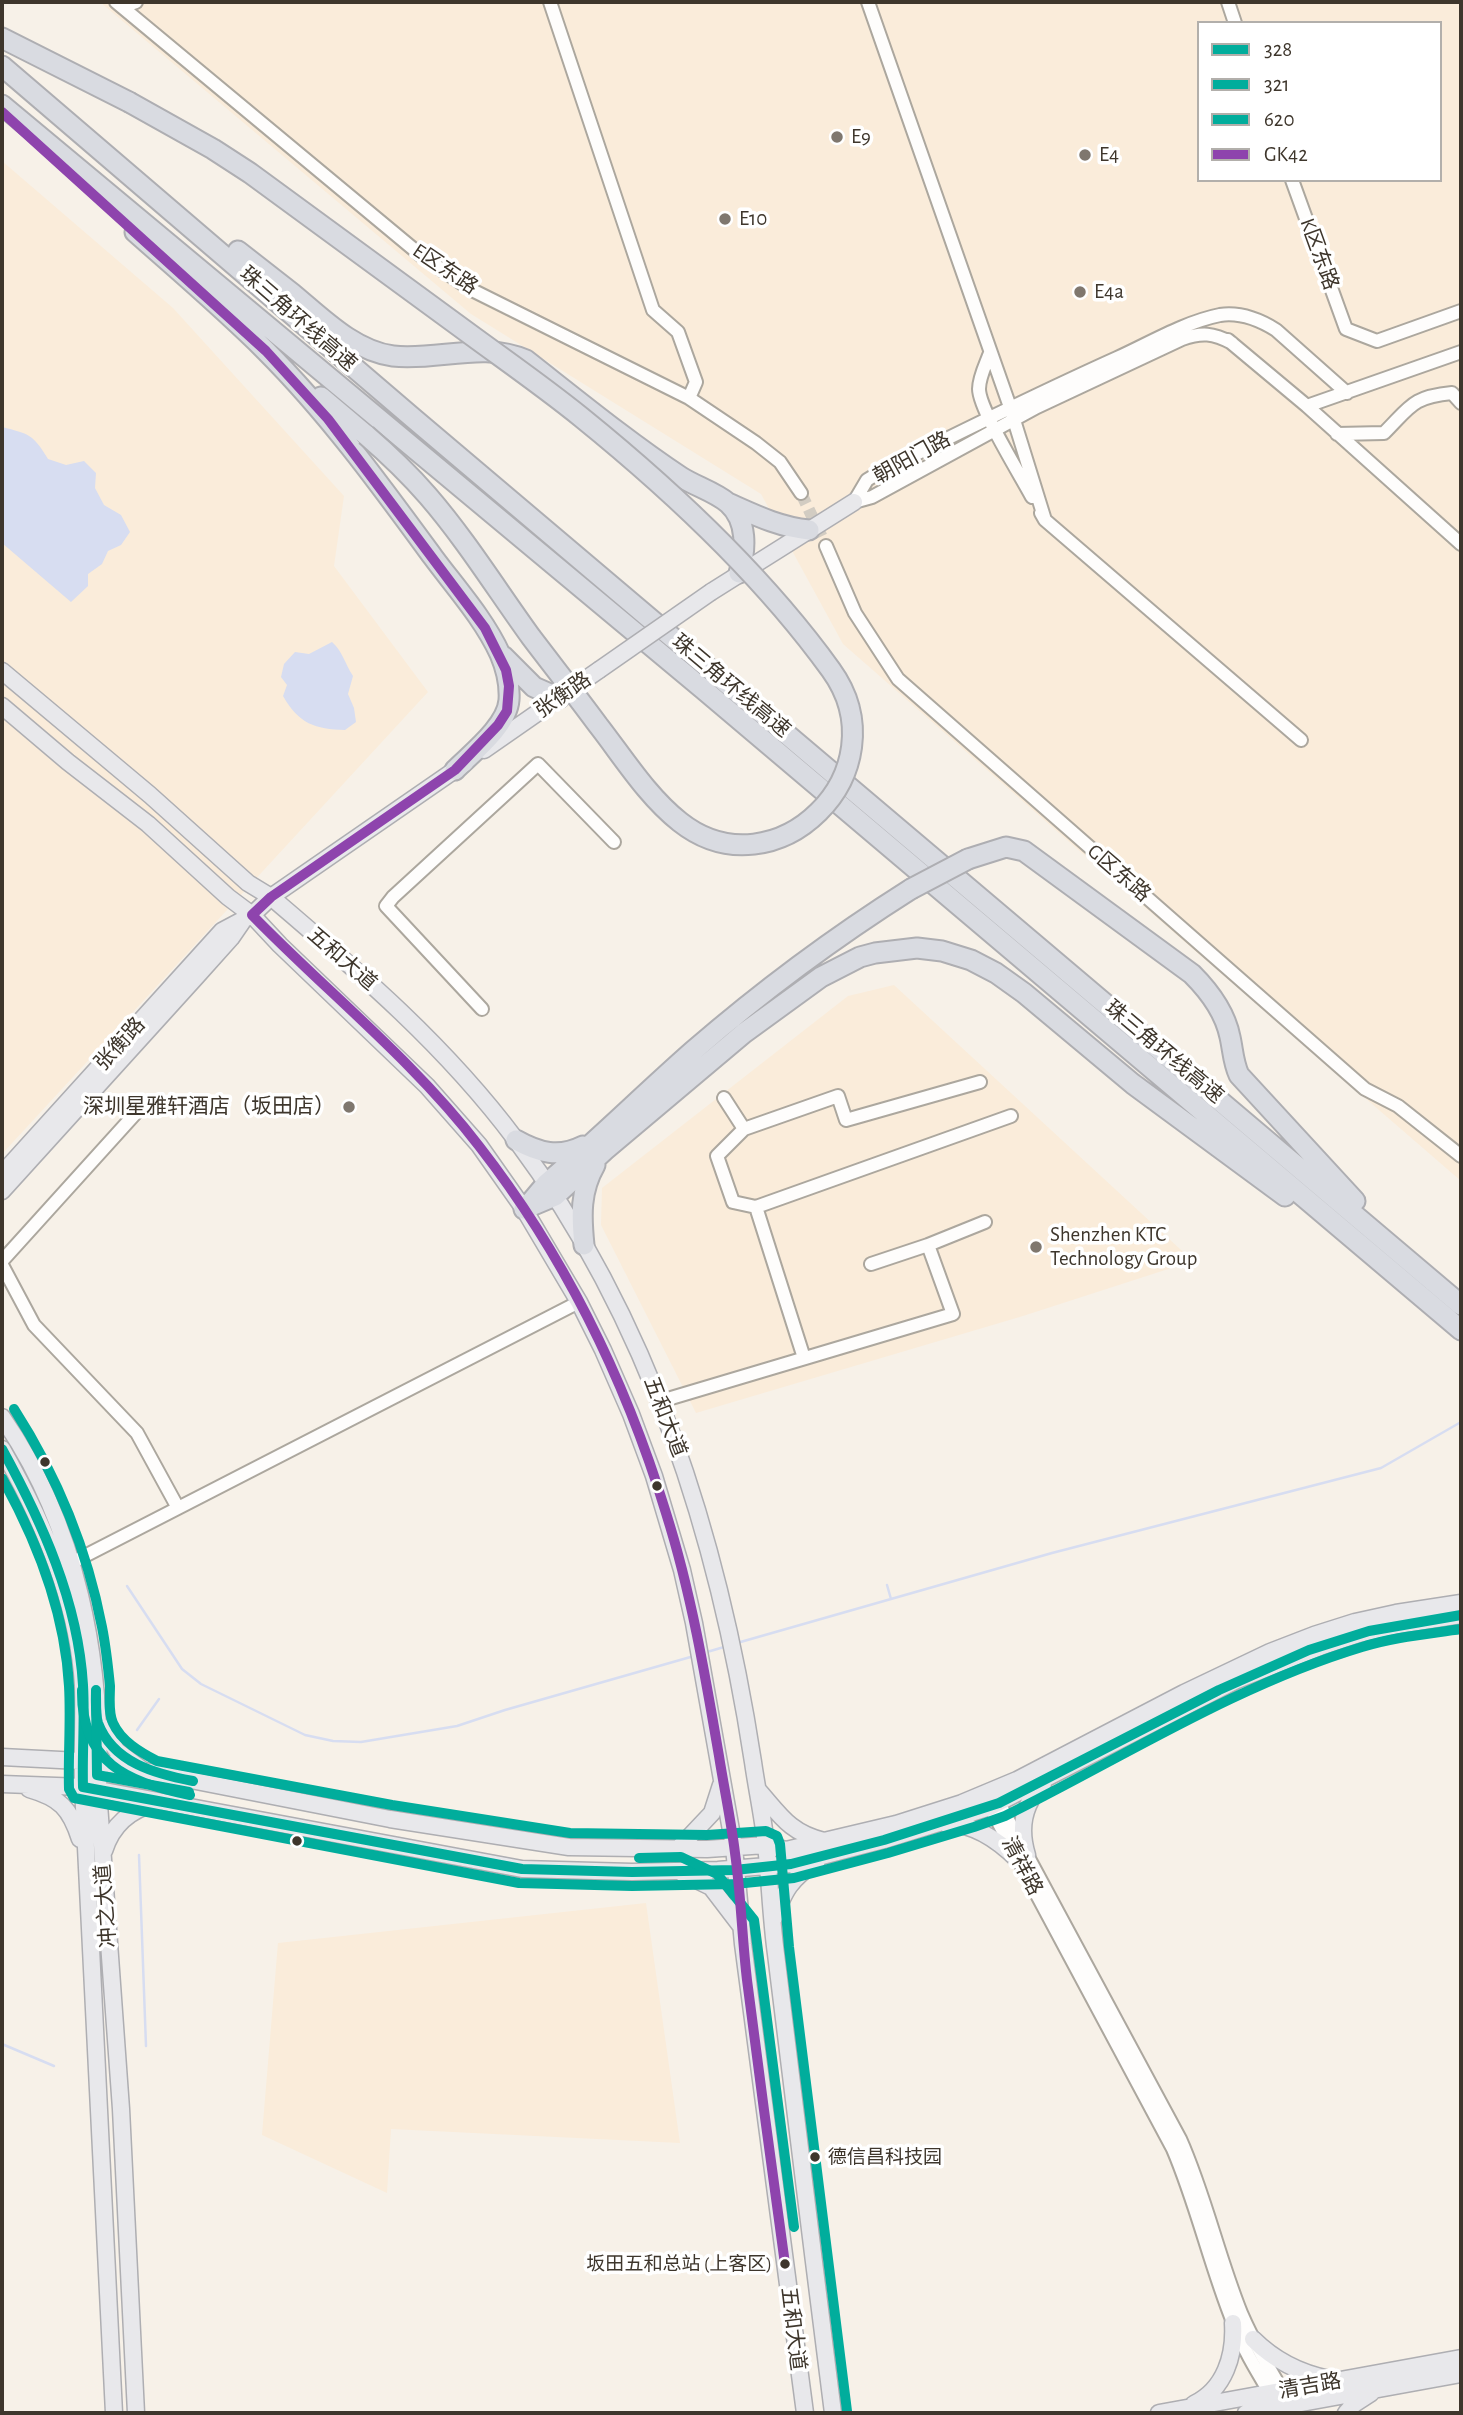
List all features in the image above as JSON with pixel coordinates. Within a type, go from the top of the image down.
[{"type":"highway","points":[[2,38],[130,102],[203,142],[250,173],[568,407],[645,471],[704,526],[765,590],[820,654],[846,698],[851,717],[852,742],[847,769],[838,789],[821,811],[803,826],[783,836],[754,842],[724,841],[701,835],[683,825],[640,779],[429,497],[366,435],[266,351],[2,112]]},
{"type":"highway","name":"珠三角环线高速","points":[[2,66],[1412,1276],[1461,1330]]},
{"type":"highway","points":[[37,94],[336,330],[356,342],[379,353],[395,356],[509,352],[526,360],[683,478],[728,503],[773,523],[808,530]]},
{"type":"highway","name":"珠三角环线高速","points":[[2,105],[1412,1276],[1461,1305]]},
{"type":"highway","points":[[266,351],[361,460],[485,628],[499,653],[509,686],[507,711],[498,725],[455,771]]},
{"type":"highway","points":[[728,503],[740,522],[745,540],[745,554],[739,573]]},
{"type":"highway","points":[[499,653],[534,687],[559,698]]},
{"type":"highway","points":[[524,1209],[551,1190],[720,1041],[762,995],[860,921],[911,889],[968,859],[1006,847],[1024,851],[1192,974],[1204,986],[1220,1009],[1226,1024],[1239,1075],[1412,1276]]},
{"type":"highway","points":[[720,1041],[842,965],[860,957],[916,948],[942,951],[971,960],[996,973],[1024,993],[1133,1084],[1187,1125],[1412,1276]]},
{"type":"highway","points":[[516,1140],[546,1154],[560,1154],[601,1145]]},
{"type":"highway","points":[[584,1245],[583,1192],[601,1145]]},
{"type":"main road","name":"张衡路","points":[[2,1191],[232,938],[248,917],[271,897],[710,592],[854,502]]},
{"type":"main road","name":"五和大道","points":[[2,671],[150,795],[248,883],[271,897],[413,1022],[478,1093],[516,1140],[551,1190],[584,1245],[632,1336],[660,1401],[696,1503],[737,1664],[766,1845],[772,1922],[834,2412]]},
{"type":"main road","name":"五和大道","points":[[2,706],[148,824],[427,1086],[479,1145],[524,1209],[579,1302],[631,1414],[654,1476],[679,1558],[694,1622],[734,1847],[741,1926],[804,2411]]},
{"type":"main road","name":"张衡路","points":[[2,1174],[222,931],[248,917]]},
{"type":"main road","name":"冲之大道","points":[[2,1417],[38,1480],[71,1563],[93,1660],[97,1719],[90,1788],[114,2413]]},
{"type":"main road","name":"冲之大道","points":[[2,1449],[41,1528],[69,1608],[78,1645],[91,1762]]},
{"type":"main road","points":[[6,1784],[90,1788],[522,1869],[678,1871],[767,1867],[791,1864],[908,1821],[993,1801],[1017,1780],[1231,1669],[1314,1635],[1396,1613],[1461,1603]]},
{"type":"main road","points":[[2,1758],[91,1762],[390,1819],[569,1847],[678,1849],[766,1845],[786,1850],[826,1849],[940,1824],[1051,1777],[1190,1703],[1275,1664],[1359,1634],[1461,1615]]},
{"type":"main road","points":[[97,1719],[102,1731],[117,1751],[128,1761],[153,1774]]},
{"type":"main road","points":[[1023,1858],[1023,1816],[1037,1790],[1051,1777]]},
{"type":"main road","points":[[678,1849],[712,1813],[722,1779]]},
{"type":"main road","points":[[6,1784],[48,1796],[61,1804],[94,1857],[124,1818],[139,1808],[166,1803]]},
{"type":"main road","points":[[757,1788],[785,1823],[826,1849]]},
{"type":"main road","points":[[940,1824],[955,1824],[981,1832],[1023,1858]]},
{"type":"main road","points":[[772,1922],[785,1889],[826,1849]]},
{"type":"main road","name":"冲之大道","points":[[94,1857],[121,2109],[136,2413]]},
{"type":"main road","points":[[678,1871],[711,1887],[741,1926]]},
{"type":"main road","points":[[1182,2409],[1213,2390],[1224,2376],[1231,2359],[1233,2323]]},
{"type":"main road","points":[[1253,2339],[1269,2354],[1288,2366],[1316,2376],[1346,2379]]},
{"type":"main road","name":"清吉路","points":[[1159,2413],[1182,2409],[1283,2404],[1346,2379],[1461,2358]]},
{"type":"main road","name":"清吉路","points":[[1246,2413],[1283,2404],[1461,2374]]},
{"type":"main road","points":[[1346,2413],[1365,2396],[1378,2390]]},
{"type":"street","points":[[117,3],[136,2]]},
{"type":"street","points":[[550,2],[653,310],[678,332],[695,382],[689,398]]},
{"type":"street","points":[[868,2],[1012,414],[1045,520]]},
{"type":"street","points":[[1228,2],[1234,21]]},
{"type":"street","name":"E区东路","points":[[117,3],[423,257],[472,290],[689,398],[756,443],[780,463],[801,493]]},
{"type":"street","name":"K区东路","points":[[1293,182],[1346,329],[1377,341],[1461,311]]},
{"type":"street","name":"朝阳门路","points":[[854,502],[872,497],[996,430],[1012,414],[1203,320],[1233,314],[1265,323],[1347,393]]},
{"type":"street","points":[[1203,320],[1307,406],[1461,544]]},
{"type":"street","name":"朝阳门路","points":[[854,502],[867,480],[988,417],[1037,407],[1199,333],[1211,333],[1232,343]]},
{"type":"street","points":[[1307,406],[1461,352]]},
{"type":"street","points":[[990,353],[978,389],[988,417],[1045,520],[1301,740]]},
{"type":"street","points":[[1338,434],[1384,433],[1415,401],[1426,396],[1458,395]]},
{"type":"street","name":"G区东路","points":[[826,546],[855,613],[898,679],[1364,1089],[1398,1105],[1461,1156]]},
{"type":"street","points":[[482,1009],[386,906],[393,897],[538,764],[614,842]]},
{"type":"street","points":[[980,1082],[846,1120],[838,1096],[744,1129],[716,1156],[733,1202],[756,1207],[1011,1116]]},
{"type":"street","points":[[724,1098],[744,1129]]},
{"type":"street","points":[[144,1104],[2,1263],[34,1325],[137,1433],[178,1508]]},
{"type":"street","points":[[756,1207],[804,1358]]},
{"type":"street","points":[[872,1264],[985,1222]]},
{"type":"street","points":[[660,1401],[953,1314],[928,1245]]},
{"type":"street","points":[[71,1563],[579,1302]]},
{"type":"street","name":"清祥路","points":[[993,1801],[1173,2149],[1192,2196],[1233,2323],[1255,2368],[1283,2404]]},
{"type":"street","name":"清祥路","points":[[1023,1858],[1180,2139],[1198,2183],[1228,2276],[1283,2404]]},
{"type":"shaded area","points":[[100,2],[1461,2],[1461,1181],[843,644],[761,494],[471,314]]},
{"type":"shaded area","points":[[2,161],[173,308],[344,496],[334,566],[428,692],[2,1154]]},
{"type":"shaded area","points":[[894,985],[1193,1261],[1023,1316],[696,1413],[601,1225],[602,1188],[848,996]]},
{"type":"shaded area","points":[[646,1903],[680,2143],[391,2129],[387,2193],[262,2135],[278,1943]]},
{"type":"water","points":[[2,427],[30,436],[48,459],[66,465],[84,461],[96,473],[95,488],[104,505],[121,515],[130,532],[121,545],[108,551],[102,564],[88,574],[88,586],[71,602],[2,543]]},
{"type":"water","points":[[332,642],[353,676],[348,694],[356,722],[345,730],[309,723],[295,713],[283,696],[287,685],[281,677],[284,664],[295,652],[309,654]]},
{"type":"waterway","points":[[737,1643],[1052,1553],[1381,1468],[1461,1422]]},
{"type":"waterway","points":[[887,1585],[891,1599]]},
{"type":"waterway","points":[[127,1586],[182,1669],[201,1684],[305,1735],[333,1741],[361,1742],[457,1726],[694,1656]]},
{"type":"waterway","points":[[707,1652],[724,1647]]},
{"type":"waterway","points":[[137,1730],[159,1699]]},
{"type":"waterway","points":[[139,1855],[146,2046]]},
{"type":"waterway","points":[[2,2044],[54,2066]]},
{"type":"tunnel","points":[[801,493],[826,546]]},
{"type":"transit line","name":"GK42","points":[[2,112],[266,351],[328,419],[485,628],[506,670],[509,686],[507,711],[498,725],[455,770],[271,897],[252,915],[398,1055],[479,1146],[510,1188],[565,1275],[612,1368],[632,1416],[675,1543],[708,1695],[739,1885],[747,1980],[785,2264]]},
{"type":"transit line","name":"620","points":[[14,1409],[57,1487],[88,1569],[105,1642],[111,1719],[126,1741],[151,1758],[392,1805],[570,1833],[707,1835],[766,1831],[777,1836],[847,2411]]},
{"type":"transit line","name":"328","points":[[2,1449],[44,1534],[56,1563],[74,1623],[83,1685],[83,1787],[522,1869],[632,1872],[735,1870],[791,1864],[884,1840],[999,1803],[1219,1690],[1309,1650],[1369,1631],[1461,1615]]},
{"type":"transit line","name":"321","points":[[2,1478],[38,1552],[62,1632],[69,1686],[69,1789],[74,1798],[519,1883],[632,1886],[735,1884],[794,1878],[888,1853],[1005,1816],[1180,1724],[1270,1681],[1315,1663],[1386,1641],[1461,1629]]},
{"type":"transit line","name":"321","points":[[82,1690],[84,1715],[90,1735],[99,1752],[112,1765],[146,1784],[190,1795]]},
{"type":"transit line","name":"328","points":[[96,1690],[98,1723],[114,1748],[125,1757],[151,1770],[193,1781]]},
{"type":"transit line","name":"620","points":[[96,1696],[97,1775],[189,1792]]},
{"type":"transit line","name":"620","points":[[639,1858],[681,1857],[717,1874],[754,1920],[794,2227]]},
{"type":"place","name":"E9","points":[[837,137]]},
{"type":"place","name":"E4","points":[[1085,155]]},
{"type":"place","name":"E10","points":[[725,219]]},
{"type":"place","name":"E4a","points":[[1080,292]]},
{"type":"place","name":"深圳星雅轩酒店（坂田店）","points":[[349,1107]]},
{"type":"place","name":"Shenzhen KTC Technology Group","points":[[1036,1247]]},
{"type":"place","name":"德信昌科技园","points":[[815,2157]]},
{"type":"place","name":"坂田五和总站 (上客区)","points":[[785,2264]]}]
